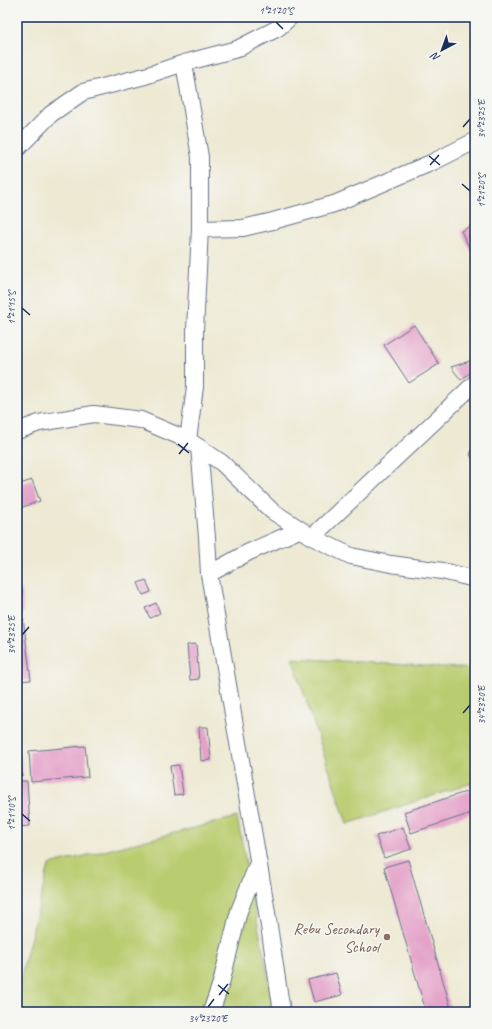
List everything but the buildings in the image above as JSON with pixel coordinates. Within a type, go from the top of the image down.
[{"type":"street","points":[[17,149],[51,114],[82,92],[145,76],[184,63],[238,49],[278,28],[290,17]]},
{"type":"street","points":[[184,63],[200,157],[200,229],[195,330],[194,444],[207,537],[209,574],[282,1012]]},
{"type":"street","points":[[200,229],[242,228],[334,204],[433,162],[475,142]]},
{"type":"street","points":[[209,574],[247,553],[305,533],[475,383]]},
{"type":"street","points":[[17,431],[39,423],[94,414],[141,420],[194,444],[222,463],[272,511],[305,533],[351,556],[391,564],[442,571],[475,579]]},
{"type":"street","points":[[211,1012],[221,983],[240,911],[258,863]]},
{"type":"green space","points":[[292,658],[475,669],[475,782],[347,824]]},
{"type":"green space","points":[[237,817],[275,1012],[17,1012],[17,992],[49,865]]},
{"type":"place","name":"Rebu Secondary School","points":[[387,937]]}]
